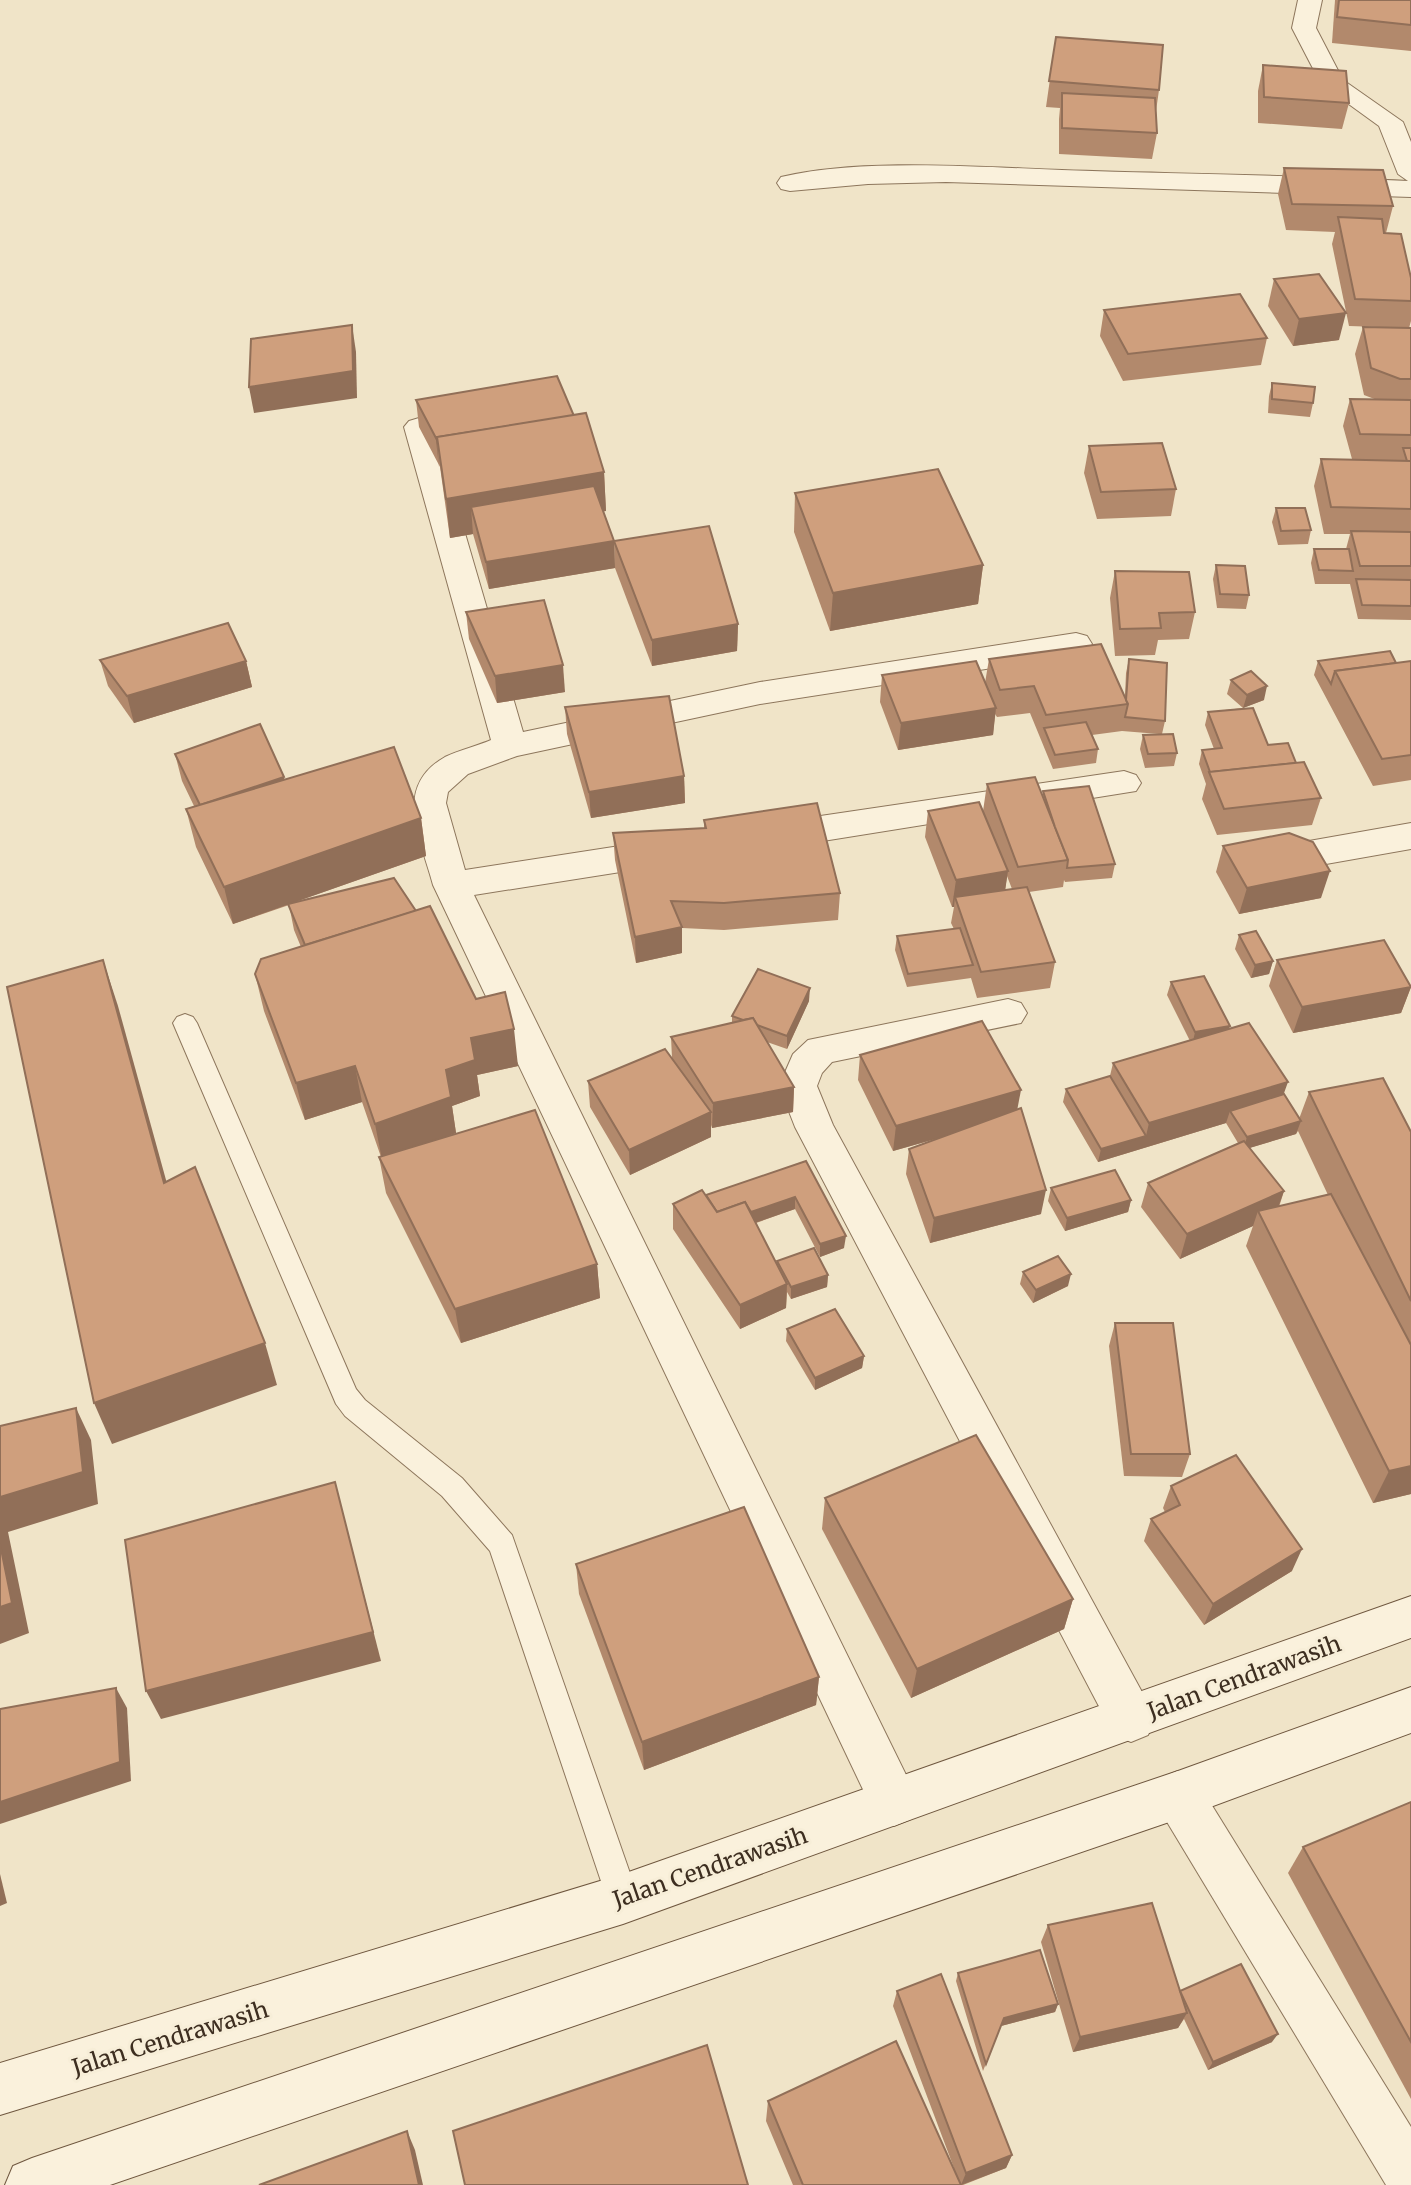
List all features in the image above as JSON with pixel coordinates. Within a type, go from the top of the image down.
[{"type":"street","points":[[1310,0],[1304,28],[1333,83],[1390,122],[1411,174]]},
{"type":"street","points":[[790,183],[846,175],[957,174],[1293,182],[1411,189]]},
{"type":"street","points":[[419,427],[510,746]]},
{"type":"street","points":[[894,1802],[452,885],[429,803],[432,786],[456,766],[510,746],[760,694],[1076,644]]},
{"type":"street","points":[[741,841],[1124,783]]},
{"type":"street","points":[[1292,857],[1411,836]]},
{"type":"street","points":[[452,885],[691,848]]},
{"type":"street","points":[[1008,1013],[821,1050],[806,1065],[798,1086],[814,1127],[1131,1719]]},
{"type":"street","name":"Jalan Cendrawasih","points":[[0,2090],[623,1899],[1411,1617]]},
{"type":"street","points":[[32,2185],[1178,1795],[1411,1710]]},
{"type":"street","points":[[1178,1795],[1411,2176]]},
{"type":"lane","points":[[185,1023],[346,1396],[355,1408],[454,1486],[481,1514],[502,1544],[623,1899]]},
{"type":"building","points":[[1339,0],[1411,0],[1411,25],[1337,17]]},
{"type":"building","points":[[1056,37],[1163,45],[1159,90],[1049,81]]},
{"type":"building","points":[[1263,65],[1346,71],[1349,103],[1264,97]]},
{"type":"building","points":[[1062,93],[1155,98],[1157,133],[1062,128]]},
{"type":"building","points":[[1284,168],[1383,170],[1393,206],[1292,204]]},
{"type":"building","points":[[1338,217],[1382,219],[1384,233],[1401,234],[1411,278],[1411,301],[1355,299]]},
{"type":"building","points":[[1319,274],[1346,313],[1299,319],[1274,279]]},
{"type":"building","points":[[1240,294],[1267,338],[1128,354],[1104,310]]},
{"type":"building","points":[[352,325],[353,371],[249,387],[251,339]]},
{"type":"building","points":[[1363,327],[1411,328],[1411,379],[1400,379],[1371,368]]},
{"type":"building","points":[[557,376],[574,416],[437,437],[437,440],[416,400]]},
{"type":"building","points":[[1272,383],[1315,387],[1313,403],[1272,399]]},
{"type":"building","points":[[1350,399],[1411,400],[1411,435],[1360,434]]},
{"type":"building","points":[[586,413],[604,472],[446,499],[437,437]]},
{"type":"building","points":[[1162,443],[1176,489],[1101,492],[1089,446]]},
{"type":"building","points":[[1403,448],[1411,448],[1411,461],[1407,461]]},
{"type":"building","points":[[1321,459],[1411,461],[1411,509],[1331,507]]},
{"type":"building","points":[[938,469],[983,565],[833,593],[795,493]]},
{"type":"building","points":[[594,486],[614,541],[486,562],[471,507]]},
{"type":"building","points":[[1276,508],[1305,508],[1311,530],[1281,531]]},
{"type":"building","points":[[709,526],[738,624],[652,640],[614,541]]},
{"type":"building","points":[[1351,531],[1411,532],[1411,566],[1360,566]]},
{"type":"building","points":[[1314,549],[1349,549],[1353,571],[1319,570]]},
{"type":"building","points":[[1216,565],[1245,566],[1249,595],[1220,594]]},
{"type":"building","points":[[1115,571],[1189,572],[1195,612],[1159,613],[1161,628],[1120,629]]},
{"type":"building","points":[[1356,579],[1411,580],[1411,606],[1362,605]]},
{"type":"building","points":[[544,600],[563,665],[495,676],[466,612]]},
{"type":"building","points":[[228,623],[246,661],[127,696],[100,660]]},
{"type":"building","points":[[1101,644],[1128,704],[1046,715],[1034,686],[1000,690],[989,659]]},
{"type":"building","points":[[1390,651],[1396,663],[1335,671],[1331,684],[1318,661]]},
{"type":"building","points":[[1129,659],[1167,663],[1165,721],[1125,717]]},
{"type":"building","points":[[976,661],[996,708],[901,723],[882,675]]},
{"type":"building","points":[[1411,661],[1411,755],[1382,759],[1335,671]]},
{"type":"building","points":[[1251,671],[1267,686],[1247,695],[1231,680]]},
{"type":"building","points":[[669,696],[684,776],[589,792],[565,707]]},
{"type":"building","points":[[1253,708],[1268,745],[1288,743],[1296,763],[1210,772],[1202,750],[1222,748],[1208,712]]},
{"type":"building","points":[[1086,722],[1098,749],[1055,755],[1044,728]]},
{"type":"building","points":[[260,724],[284,777],[200,805],[175,754]]},
{"type":"building","points":[[1173,734],[1177,753],[1148,754],[1143,735]]},
{"type":"building","points":[[394,747],[421,818],[224,887],[186,809]]},
{"type":"building","points":[[1304,762],[1321,798],[1224,809],[1209,772]]},
{"type":"building","points":[[1035,777],[1068,860],[1018,867],[987,784]]},
{"type":"building","points":[[1089,786],[1115,864],[1067,868],[1068,860],[1043,791]]},
{"type":"building","points":[[979,802],[1008,871],[956,880],[928,811]]},
{"type":"building","points":[[817,803],[840,893],[724,903],[671,901],[682,927],[635,937],[613,833],[706,828],[704,820]]},
{"type":"building","points":[[1289,833],[1313,842],[1330,871],[1247,888],[1223,846]]},
{"type":"building","points":[[394,878],[416,911],[305,945],[288,904]]},
{"type":"building","points":[[1027,887],[1055,962],[981,972],[955,897]]},
{"type":"building","points":[[430,906],[476,999],[505,992],[514,1029],[471,1038],[475,1060],[446,1070],[451,1097],[375,1124],[355,1066],[296,1083],[255,974],[261,959]]},
{"type":"building","points":[[960,928],[973,965],[908,974],[897,936]]},
{"type":"building","points":[[1256,931],[1273,961],[1255,965],[1239,935]]},
{"type":"building","points":[[1384,940],[1411,987],[1302,1007],[1277,960]]},
{"type":"building","points":[[103,960],[164,1183],[195,1167],[265,1343],[94,1403],[7,987]]},
{"type":"building","points":[[758,969],[810,988],[787,1036],[757,1025],[753,1018],[743,1020],[732,1016]]},
{"type":"building","points":[[1204,976],[1230,1026],[1195,1032],[1171,982]]},
{"type":"building","points":[[753,1018],[794,1087],[713,1103],[671,1037]]},
{"type":"building","points":[[982,1021],[1021,1090],[896,1126],[860,1055]]},
{"type":"building","points":[[1249,1023],[1288,1082],[1149,1123],[1113,1063]]},
{"type":"building","points":[[665,1049],[711,1112],[629,1150],[588,1081]]},
{"type":"building","points":[[1110,1076],[1146,1136],[1101,1149],[1066,1089]]},
{"type":"building","points":[[1383,1078],[1411,1132],[1411,1301],[1309,1092]]},
{"type":"building","points":[[1284,1094],[1301,1121],[1247,1137],[1230,1111]]},
{"type":"building","points":[[1021,1108],[1046,1190],[934,1218],[909,1149]]},
{"type":"building","points":[[535,1110],[597,1264],[455,1309],[379,1157]]},
{"type":"building","points":[[1244,1141],[1284,1191],[1187,1234],[1148,1183]]},
{"type":"building","points":[[806,1161],[846,1236],[820,1244],[795,1197],[751,1212],[745,1202],[717,1212],[706,1195]]},
{"type":"building","points":[[1115,1170],[1131,1200],[1067,1218],[1051,1188]]},
{"type":"building","points":[[702,1190],[717,1212],[745,1202],[787,1284],[740,1305],[673,1204]]},
{"type":"building","points":[[1331,1194],[1411,1345],[1411,1466],[1389,1471],[1258,1211]]},
{"type":"building","points":[[814,1248],[828,1275],[791,1287],[777,1261]]},
{"type":"building","points":[[1058,1256],[1071,1274],[1036,1290],[1023,1272]]},
{"type":"building","points":[[835,1309],[864,1356],[815,1378],[787,1329]]},
{"type":"building","points":[[1115,1323],[1173,1323],[1190,1454],[1131,1454]]},
{"type":"building","points":[[76,1408],[83,1472],[0,1497],[0,1426]]},
{"type":"building","points":[[976,1435],[1073,1599],[917,1669],[825,1498]]},
{"type":"building","points":[[1236,1455],[1302,1549],[1213,1604],[1151,1519],[1180,1505],[1171,1486]]},
{"type":"building","points":[[335,1482],[373,1632],[146,1691],[125,1540]]},
{"type":"building","points":[[744,1507],[819,1677],[642,1742],[576,1564]]},
{"type":"building","points":[[0,1544],[12,1603],[0,1607]]},
{"type":"building","points":[[116,1688],[120,1762],[0,1802],[0,1709]]},
{"type":"building","points":[[1411,1802],[1411,2042],[1303,1847]]},
{"type":"building","points":[[1152,1903],[1187,2013],[1080,2037],[1048,1925]]},
{"type":"building","points":[[1040,1950],[1058,2004],[1004,2018],[986,2064],[958,1973]]},
{"type":"building","points":[[1241,1964],[1278,2034],[1213,2062],[1180,1991]]},
{"type":"building","points":[[941,1974],[1012,2155],[966,2173],[897,1991]]},
{"type":"building","points":[[896,2041],[961,2185],[803,2185],[768,2101]]},
{"type":"building","points":[[707,2045],[748,2185],[465,2185],[453,2131]]},
{"type":"building","points":[[407,2131],[419,2185],[259,2185]]}]
